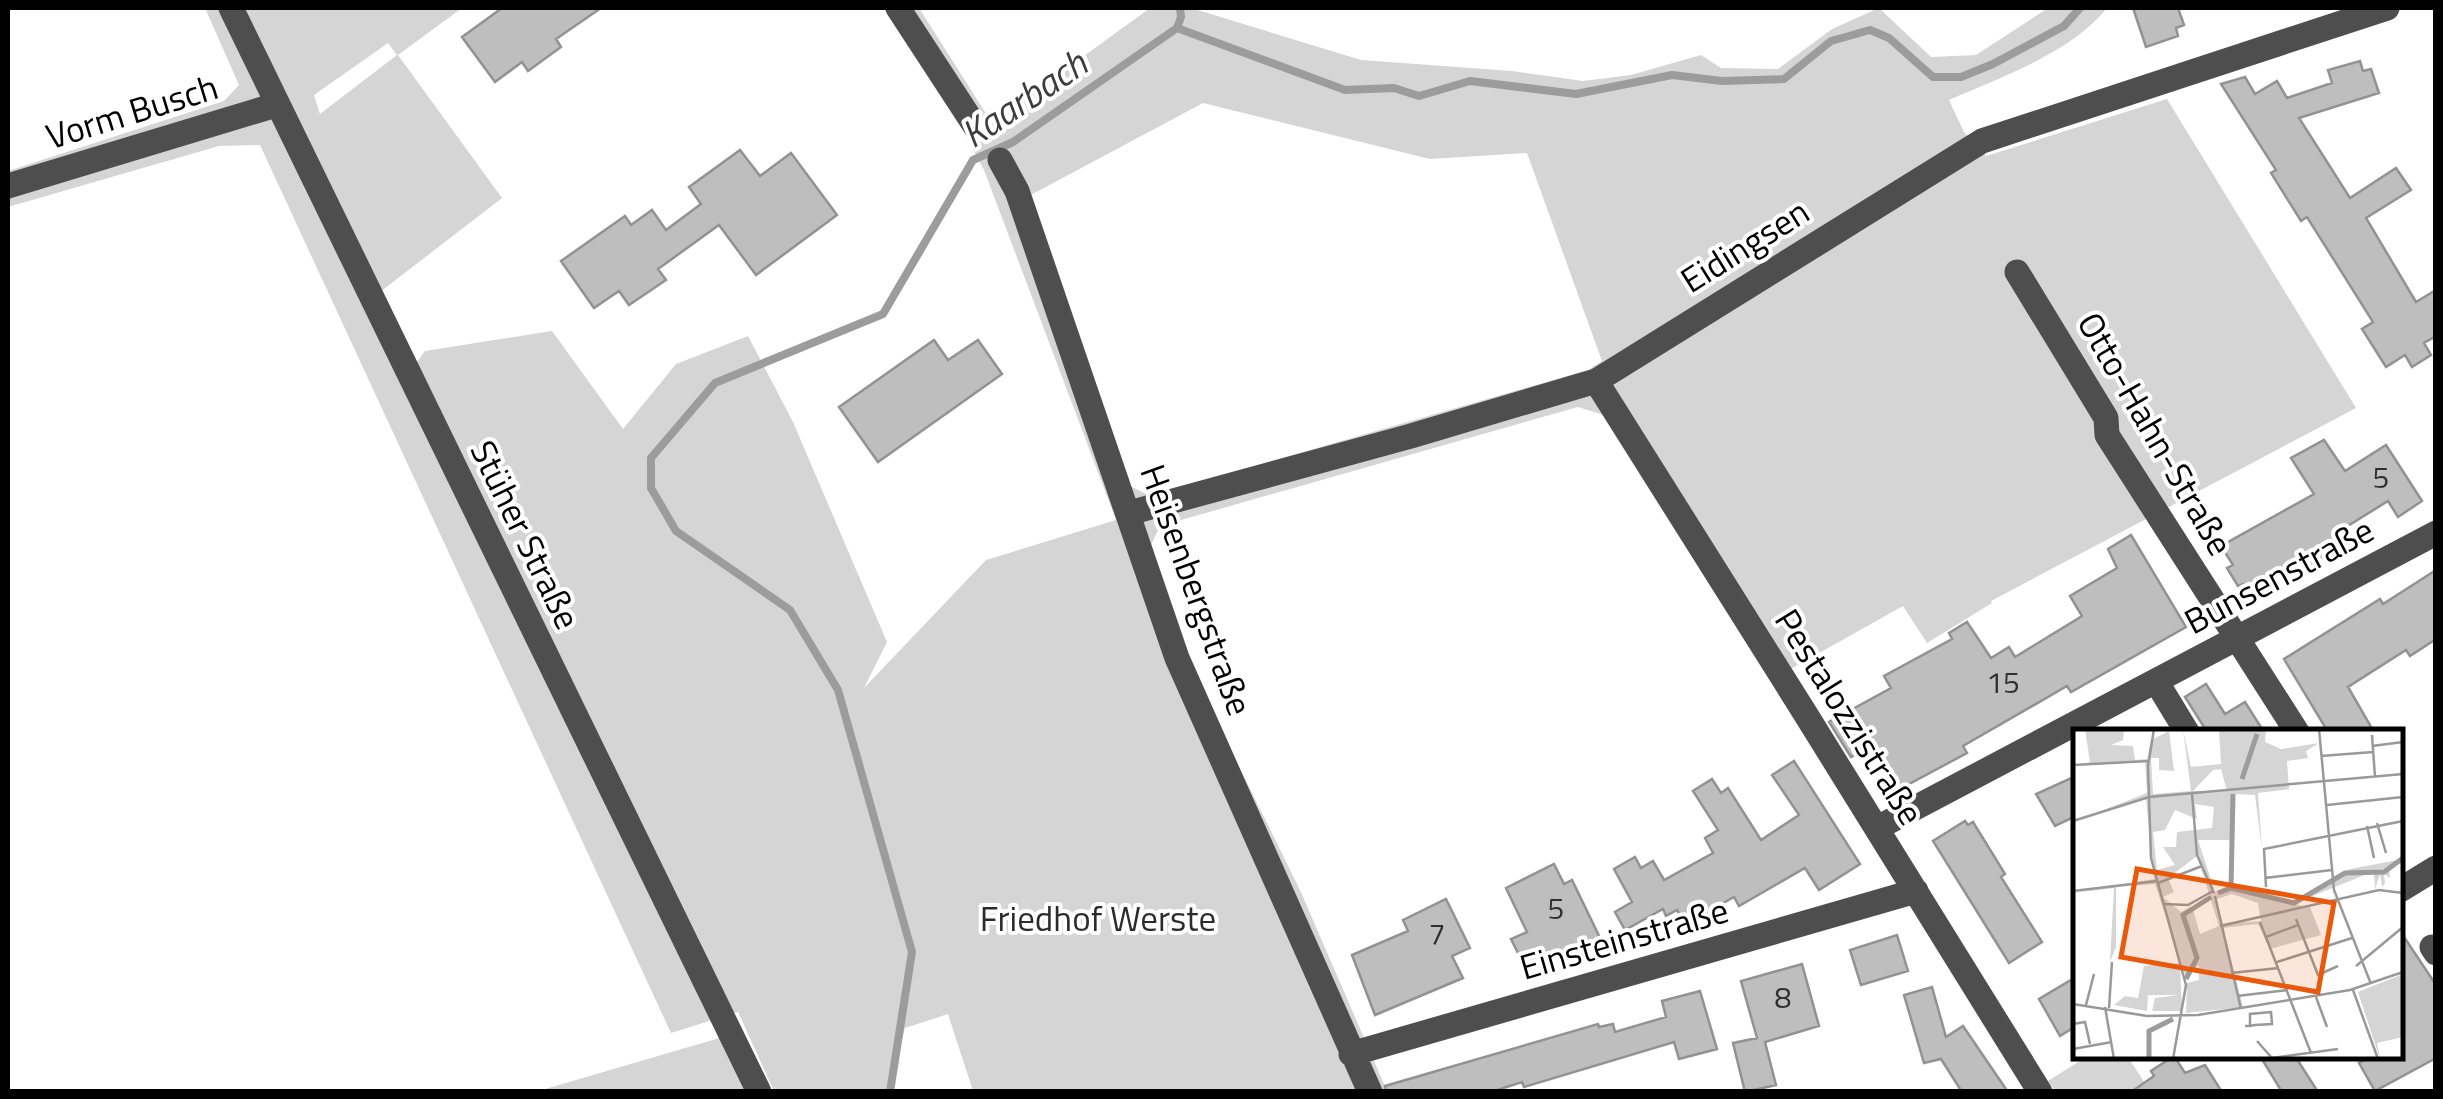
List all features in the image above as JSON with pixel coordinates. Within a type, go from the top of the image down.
[{"type":"street","name":"Stüher Straße","points":[[231,8],[759,1092]]},
{"type":"street","points":[[898,8],[978,129]]},
{"type":"street","name":"Eidingsen","points":[[1129,513],[1596,381],[1982,141],[2387,8]]},
{"type":"street","name":"Vorm Busch","points":[[8,186],[276,104]]},
{"type":"street","name":"Heisenbergstraße","points":[[1000,160],[1017,191],[1177,658],[1370,1092]]},
{"type":"street","name":"Otto-Hahn-Straße","points":[[2017,272],[2106,418],[2107,435],[2295,729]]},
{"type":"street","name":"Pestalozzistraße","points":[[1596,381],[2040,1092]]},
{"type":"street","name":"Bunsenstraße","points":[[1878,827],[2436,533]]},
{"type":"street","points":[[2156,682],[2185,729]]},
{"type":"street","points":[[2403,888],[2436,868]]},
{"type":"street","name":"Einsteinstraße","points":[[1351,1054],[1916,891]]},
{"type":"green space","name":"Friedhof Werste","points":[[205,8],[462,8],[398,55],[502,198],[380,292],[416,363],[425,351],[552,331],[623,429],[676,364],[748,336],[793,422],[887,642],[864,688],[986,560],[1116,520],[984,170],[960,124],[885,8],[919,8],[992,123],[1150,8],[1191,8],[1361,60],[1512,71],[1583,81],[1631,75],[1701,55],[1721,68],[1778,69],[1832,29],[1879,8],[1931,57],[1976,55],[2048,8],[2107,8],[2055,51],[1949,100],[1964,132],[1986,156],[2167,99],[2356,408],[1991,601],[1927,643],[1903,606],[1787,671],[1607,416],[1578,407],[1160,526],[1151,545],[1190,657],[1221,730],[1300,890],[1387,1091],[973,1091],[948,1014],[905,1028],[887,1091],[774,1091],[738,1012],[671,1033],[260,145],[219,146],[8,207],[8,171],[224,101],[239,85]],"holes":[[[388,43],[397,55],[320,114],[314,95]],[[1203,103],[1430,159],[1527,153],[1602,361],[1588,370],[1150,496],[1130,486],[1027,197]]]},
{"type":"green space","points":[[723,1037],[748,1092],[535,1092]]},
{"type":"green space","points":[[2083,1059],[2129,1059],[2150,1091],[2055,1091],[2048,1081]]},
{"type":"building","points":[[502,8],[601,8],[556,39],[561,47],[528,71],[522,62],[495,82],[462,37]]},
{"type":"building","points":[[2133,8],[2178,8],[2184,25],[2176,28],[2178,36],[2146,47]]},
{"type":"building","points":[[2360,61],[2363,71],[2371,69],[2379,93],[2299,118],[2350,198],[2396,168],[2411,190],[2366,218],[2416,302],[2436,290],[2436,336],[2424,343],[2431,355],[2412,367],[2405,355],[2386,367],[2362,329],[2373,322],[2307,217],[2301,221],[2271,173],[2276,170],[2221,84],[2245,77],[2255,94],[2277,81],[2287,98],[2332,83],[2328,70]]},
{"type":"building","points":[[740,150],[760,176],[791,153],[837,215],[756,275],[719,225],[658,269],[666,280],[629,305],[619,291],[594,308],[561,261],[625,216],[631,225],[652,210],[666,230],[701,204],[689,187]]},
{"type":"building","points":[[934,340],[948,360],[978,340],[1002,374],[878,462],[839,407]]},
{"type":"building","points":[[2324,440],[2345,471],[2386,445],[2422,501],[2398,517],[2388,501],[2343,529],[2350,541],[2310,565],[2306,559],[2249,593],[2244,584],[2238,586],[2227,568],[2233,565],[2221,546],[2314,494],[2291,458]]},
{"type":"building","points":[[2131,535],[2186,627],[2071,692],[2067,686],[1963,746],[1967,753],[1896,791],[1877,757],[1872,759],[1867,748],[1851,757],[1829,722],[1891,688],[1884,676],[1952,639],[1949,633],[1967,622],[1991,658],[2009,647],[2015,657],[2082,616],[2070,596],[2117,568],[2108,549]]},
{"type":"building","points":[[2436,570],[2436,639],[2410,656],[2406,650],[2348,687],[2372,729],[2326,729],[2284,659],[2380,599],[2383,604]]},
{"type":"building","points":[[2206,684],[2225,714],[2245,702],[2262,729],[2204,729],[2185,697]]},
{"type":"building","points":[[1794,761],[1860,864],[1819,890],[1805,868],[1739,906],[1734,897],[1685,925],[1677,910],[1666,916],[1663,909],[1625,930],[1615,912],[1632,902],[1614,869],[1635,857],[1641,868],[1653,861],[1664,880],[1713,853],[1705,838],[1718,830],[1693,791],[1712,779],[1721,793],[1728,788],[1761,840],[1799,815],[1772,775]]},
{"type":"building","points":[[2073,777],[2073,817],[2055,826],[2036,794]]},
{"type":"building","points":[[1965,821],[1968,825],[1973,822],[2005,874],[2001,877],[2042,942],[2009,963],[1933,841]]},
{"type":"building","points":[[1554,864],[1564,884],[1572,880],[1601,940],[1568,956],[1565,950],[1526,969],[1511,939],[1527,932],[1506,888]]},
{"type":"building","points":[[1446,899],[1470,948],[1452,956],[1463,978],[1375,1015],[1352,955],[1408,931],[1403,920]]},
{"type":"building","points":[[1897,935],[1908,971],[1861,985],[1850,950]]},
{"type":"building","points":[[2403,936],[2436,985],[2436,1058],[2375,1091],[2359,1063],[2366,1059],[2403,1059]]},
{"type":"building","points":[[1802,964],[1819,1026],[1765,1042],[1776,1085],[1745,1092],[1733,1043],[1757,1038],[1741,981]]},
{"type":"building","points":[[2073,979],[2073,1028],[2060,1036],[2039,999]]},
{"type":"building","points":[[1932,987],[1946,1037],[1963,1026],[2008,1092],[1962,1092],[1941,1059],[1924,1063],[1904,995]]},
{"type":"building","points":[[1700,991],[1717,1049],[1679,1059],[1674,1042],[1524,1087],[1522,1082],[1491,1092],[1386,1092],[1385,1086],[1598,1024],[1613,1024],[1615,1032],[1666,1017],[1662,1001]]},
{"type":"building","points":[[2169,1059],[2176,1059],[2185,1073],[2205,1065],[2222,1092],[2131,1092],[2154,1076],[2151,1071]]},
{"type":"building","points":[[2262,1059],[2297,1059],[2318,1092],[2282,1092]]},
{"type":"waterway","points":[[1177,28],[1180,8]]},
{"type":"waterway","name":"Kaarbach","points":[[890,1092],[912,952],[838,690],[790,610],[676,531],[651,488],[651,458],[715,383],[883,314],[973,160],[1013,142],[1177,28],[1345,90],[1394,88],[1419,96],[1470,81],[1576,94],[1672,75],[1722,81],[1784,79],[1831,41],[1870,30],[1889,38],[1933,77],[1961,77],[2064,26],[2080,8]]}]
